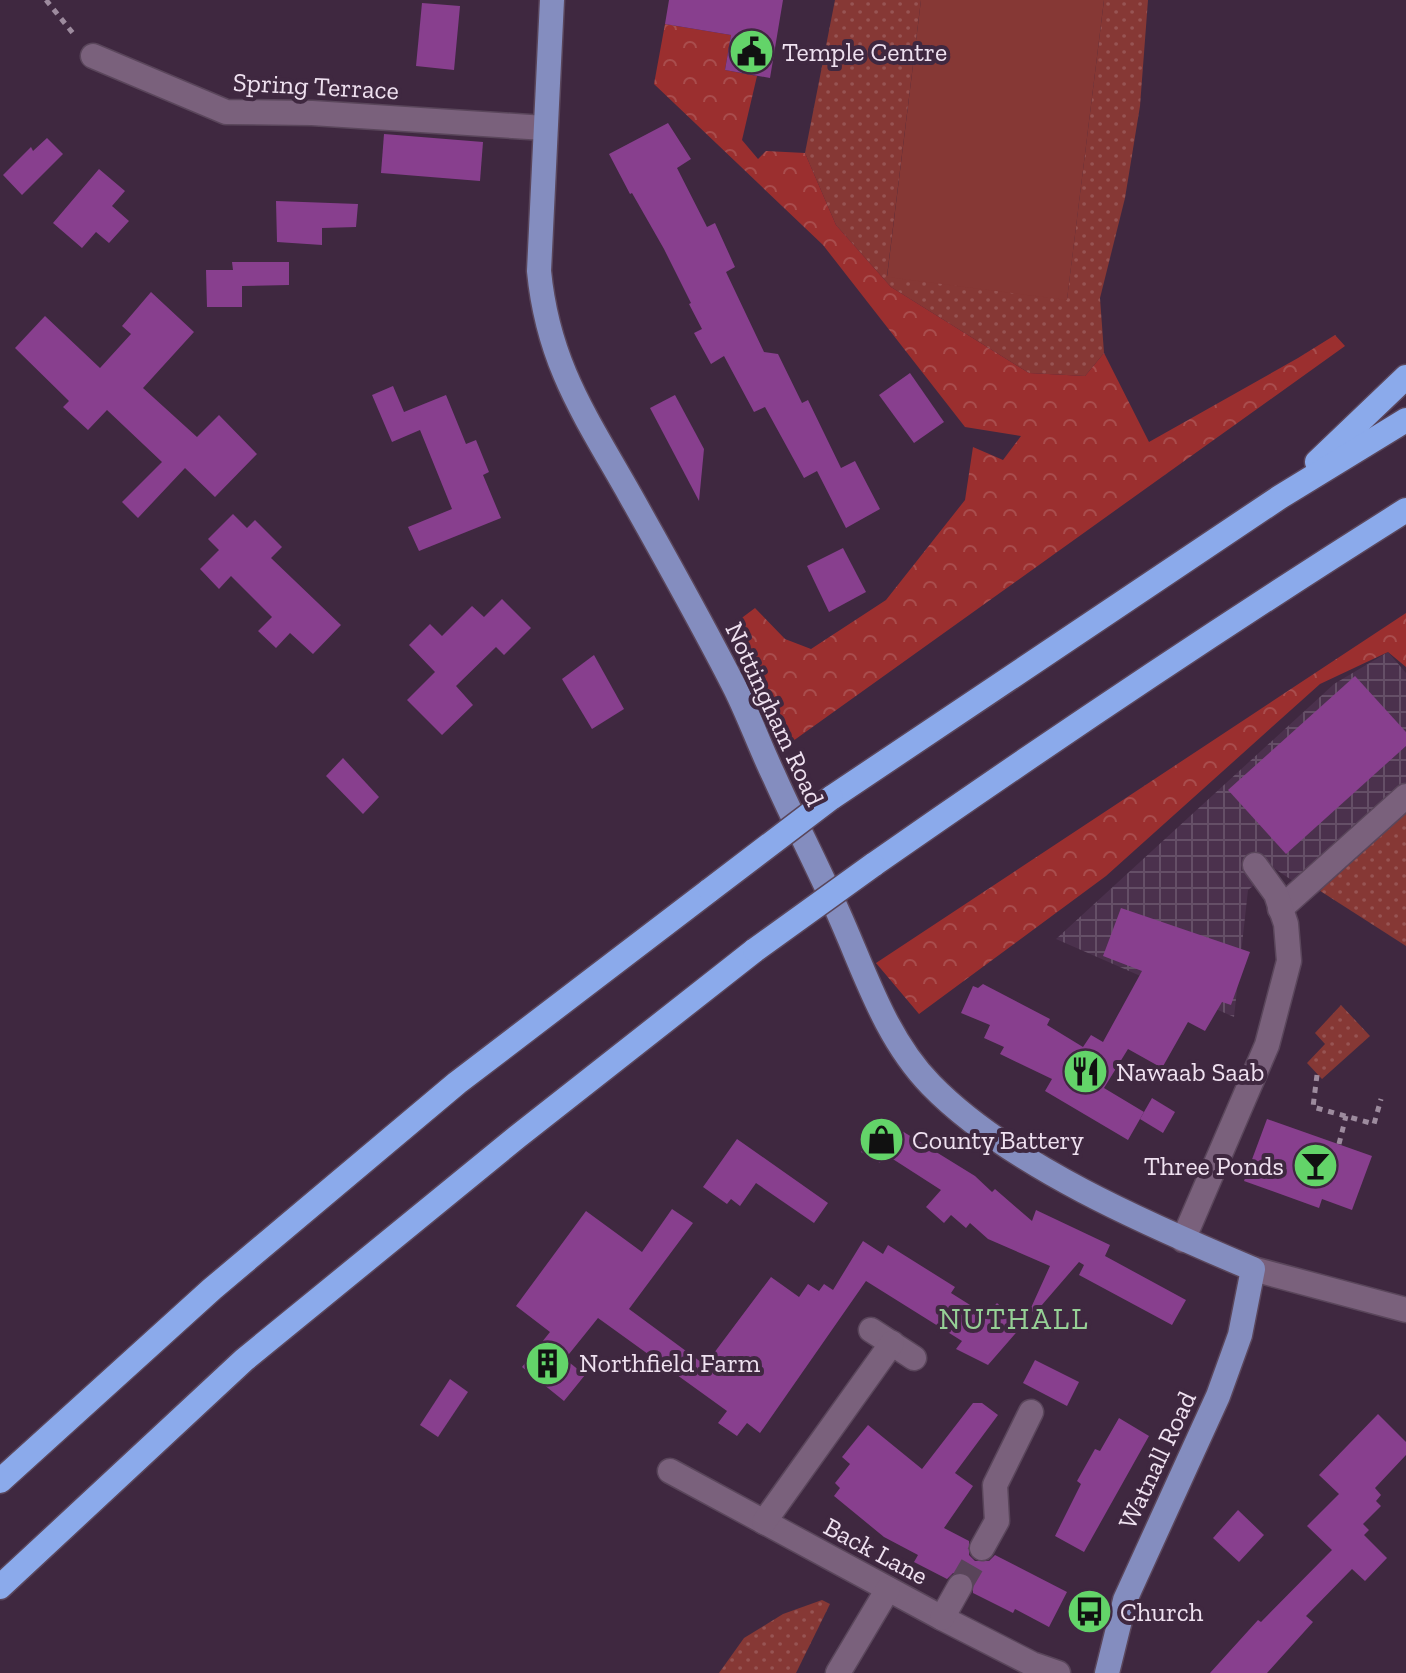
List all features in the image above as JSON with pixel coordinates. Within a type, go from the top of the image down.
[{"type":"highway","points":[[1280,497],[1406,377]]},
{"type":"highway","points":[[0,1481],[212,1289],[446,1093],[831,798],[1280,497],[1406,420]]},
{"type":"highway","points":[[0,1587],[244,1360],[505,1146],[755,950],[1055,738],[1249,609],[1406,510]]},
{"type":"main road","name":"Nottingham Road","points":[[552,0],[539,271],[544,314],[552,345],[576,402],[736,690],[878,1005],[910,1062],[932,1086],[1002,1142],[1068,1181],[1183,1240],[1253,1269]]},
{"type":"main road","name":"Watnall Road","points":[[1107,1673],[1125,1600],[1227,1372],[1240,1335],[1253,1269]]},
{"type":"street","name":"Spring Terrace","points":[[93,56],[226,112],[312,113],[545,128]]},
{"type":"street","points":[[1280,909],[1406,796]]},
{"type":"street","points":[[1183,1240],[1267,1045],[1289,961],[1286,924],[1276,894],[1255,865]]},
{"type":"street","points":[[1253,1269],[1406,1310]]},
{"type":"street","points":[[764,1522],[881,1336],[914,1358]]},
{"type":"street","points":[[982,1548],[997,1521],[995,1485],[1031,1412]]},
{"type":"street","name":"Back Lane","points":[[670,1471],[942,1618],[1032,1664],[1058,1673]]},
{"type":"street","points":[[942,1618],[960,1586]]},
{"type":"street","points":[[838,1673],[888,1589]]},
{"type":"path","points":[[46,0],[93,56]]},
{"type":"path","points":[[1317,1075],[1313,1107],[1374,1124],[1381,1099]]},
{"type":"path","points":[[1339,1144],[1346,1116]]},
{"type":"shaded area","points":[[835,0],[921,0],[887,276],[1067,299],[1104,0],[1148,0],[1140,106],[1125,198],[1100,298],[1104,353],[1085,376],[1029,373],[891,287],[836,225],[805,153]]},
{"type":"shaded area","points":[[921,0],[1104,0],[1067,300],[887,277]]},
{"type":"shaded area","points":[[1388,652],[1406,673],[1406,788],[1302,887],[1275,869],[1248,890],[1234,1017],[1056,939],[1334,684]]},
{"type":"shaded area","points":[[1406,804],[1406,946],[1314,887]]},
{"type":"shaded area","points":[[1341,1005],[1370,1036],[1322,1079],[1307,1063],[1325,1044],[1315,1033]]},
{"type":"shaded area","points":[[822,1600],[830,1604],[796,1673],[719,1673],[744,1638],[783,1614]]},
{"type":"green space","points":[[665,24],[731,35],[725,70],[757,76],[742,140],[758,159],[766,151],[805,153],[836,225],[891,287],[1029,373],[1085,376],[1104,353],[1149,442],[1335,335],[1345,346],[786,746],[731,626],[755,608],[785,639],[811,649],[886,600],[965,500],[973,447],[1003,460],[1021,436],[965,427],[823,245],[654,84]]},
{"type":"green space","points":[[1406,613],[1406,667],[1388,652],[1320,684],[1106,876],[919,1014],[876,963]]},
{"type":"building","name":"Temple Centre","points":[[669,0],[783,0],[770,78],[725,70],[731,35],[665,24]]},
{"type":"building","points":[[422,3],[460,6],[454,70],[416,66]]},
{"type":"building","points":[[668,123],[691,159],[677,168],[707,227],[715,223],[735,267],[726,272],[764,352],[778,354],[802,403],[808,400],[841,468],[855,461],[880,509],[846,528],[817,471],[804,478],[765,407],[754,412],[724,356],[711,364],[694,333],[702,329],[691,303],[609,154]]},
{"type":"building","points":[[384,134],[483,142],[480,181],[381,173]]},
{"type":"building","points":[[47,138],[63,154],[22,195],[3,175],[31,147],[33,151]]},
{"type":"building","points":[[99,169],[125,191],[112,206],[129,221],[109,243],[96,232],[82,248],[53,223]]},
{"type":"building","points":[[276,201],[358,204],[356,227],[322,228],[322,245],[277,242]]},
{"type":"building","points":[[232,262],[289,262],[289,285],[242,286],[242,307],[207,307],[206,270],[233,270]]},
{"type":"building","points":[[151,292],[194,332],[143,388],[197,437],[219,415],[257,454],[215,497],[185,468],[138,518],[122,502],[162,462],[107,410],[88,430],[63,407],[69,401],[15,348],[45,316],[100,368],[131,334],[122,326]]},
{"type":"building","points":[[910,373],[944,422],[914,443],[879,395]]},
{"type":"building","points":[[393,386],[404,412],[446,395],[466,444],[476,440],[489,472],[483,475],[501,518],[419,551],[408,527],[452,509],[420,430],[392,442],[372,395]]},
{"type":"building","points":[[675,395],[704,449],[699,501],[650,408]]},
{"type":"building","points":[[233,514],[247,528],[255,520],[282,547],[271,558],[341,625],[313,654],[290,633],[276,648],[258,631],[272,617],[231,576],[219,589],[200,569],[219,550],[208,539]]},
{"type":"building","points":[[843,548],[866,592],[829,612],[807,566]]},
{"type":"building","points":[[502,599],[531,628],[504,655],[496,647],[456,686],[473,705],[442,735],[407,700],[435,672],[409,645],[430,624],[442,636],[472,606],[484,617]]},
{"type":"building","points":[[594,655],[624,709],[592,729],[562,679]]},
{"type":"building","points":[[1355,676],[1406,732],[1406,746],[1286,854],[1228,790]]},
{"type":"building","points":[[343,758],[379,797],[363,814],[326,776]]},
{"type":"building","points":[[1121,908],[1250,952],[1231,1005],[1222,1002],[1205,1031],[1188,1022],[1162,1068],[1128,1049],[1104,1088],[1144,1112],[1128,1140],[1045,1091],[1052,1079],[1000,1054],[1004,1047],[984,1038],[990,1025],[961,1013],[973,986],[978,988],[983,984],[1050,1019],[1047,1025],[1083,1047],[1091,1035],[1103,1042],[1142,971],[1103,956]]},
{"type":"building","points":[[1152,1098],[1175,1112],[1163,1133],[1140,1119]]},
{"type":"building","points":[[881,1118],[975,1176],[992,1192],[995,1189],[1032,1221],[1036,1210],[1110,1245],[1105,1256],[1186,1300],[1172,1325],[1079,1275],[1084,1265],[1079,1262],[1035,1313],[1030,1310],[1050,1266],[988,1239],[970,1223],[966,1228],[951,1215],[944,1223],[926,1207],[941,1190],[885,1154],[880,1163],[861,1152]]},
{"type":"building","name":"Three Ponds","points":[[1267,1119],[1372,1156],[1352,1210],[1322,1199],[1319,1208],[1244,1181]]},
{"type":"building","points":[[737,1139],[828,1203],[814,1223],[756,1183],[740,1206],[731,1199],[727,1204],[703,1187]]},
{"type":"building","points":[[672,1209],[693,1223],[629,1309],[705,1365],[771,1277],[799,1297],[808,1284],[819,1291],[824,1284],[833,1290],[863,1241],[883,1254],[888,1245],[955,1287],[951,1293],[986,1315],[997,1303],[1022,1326],[988,1365],[956,1349],[962,1341],[866,1281],[760,1433],[747,1423],[737,1436],[718,1423],[727,1411],[598,1318],[565,1359],[585,1375],[564,1401],[522,1367],[550,1332],[516,1306],[586,1211],[642,1252]]},
{"type":"building","points":[[1035,1360],[1079,1382],[1067,1406],[1023,1383]]},
{"type":"building","points":[[450,1379],[468,1392],[438,1437],[420,1425]]},
{"type":"building","points":[[973,1403],[982,1403],[998,1415],[955,1473],[973,1486],[944,1528],[969,1541],[969,1555],[975,1561],[989,1561],[995,1555],[1067,1592],[1049,1627],[1015,1609],[1013,1613],[973,1593],[973,1579],[967,1573],[953,1573],[947,1579],[914,1562],[918,1555],[884,1537],[834,1496],[840,1488],[835,1483],[850,1464],[842,1457],[868,1425],[922,1469]]},
{"type":"building","points":[[1378,1414],[1406,1442],[1406,1455],[1375,1488],[1381,1495],[1376,1501],[1381,1506],[1363,1524],[1369,1530],[1364,1535],[1387,1558],[1365,1581],[1352,1569],[1306,1616],[1313,1622],[1267,1673],[1210,1673],[1258,1620],[1261,1622],[1332,1550],[1307,1526],[1339,1494],[1319,1475]]},
{"type":"building","points":[[1119,1418],[1149,1436],[1084,1552],[1055,1536],[1081,1484],[1077,1481],[1095,1449],[1100,1451]]},
{"type":"building","points":[[1238,1510],[1264,1535],[1239,1562],[1213,1538]]},
{"type":"tunnel","points":[[960,1586],[982,1548]]},
{"type":"place","name":"Temple Centre","points":[[751,52]]},
{"type":"place","name":"Nawaab Saab","points":[[1085,1072]]},
{"type":"place","name":"County Battery","points":[[881,1140]]},
{"type":"place","name":"Three Ponds","points":[[1315,1166]]},
{"type":"place","name":"Northfield Farm","points":[[548,1363]]},
{"type":"place","name":"Church","points":[[1089,1612]]},
{"type":"district","name":"NUTHALL","points":[[1014,1319]]}]
